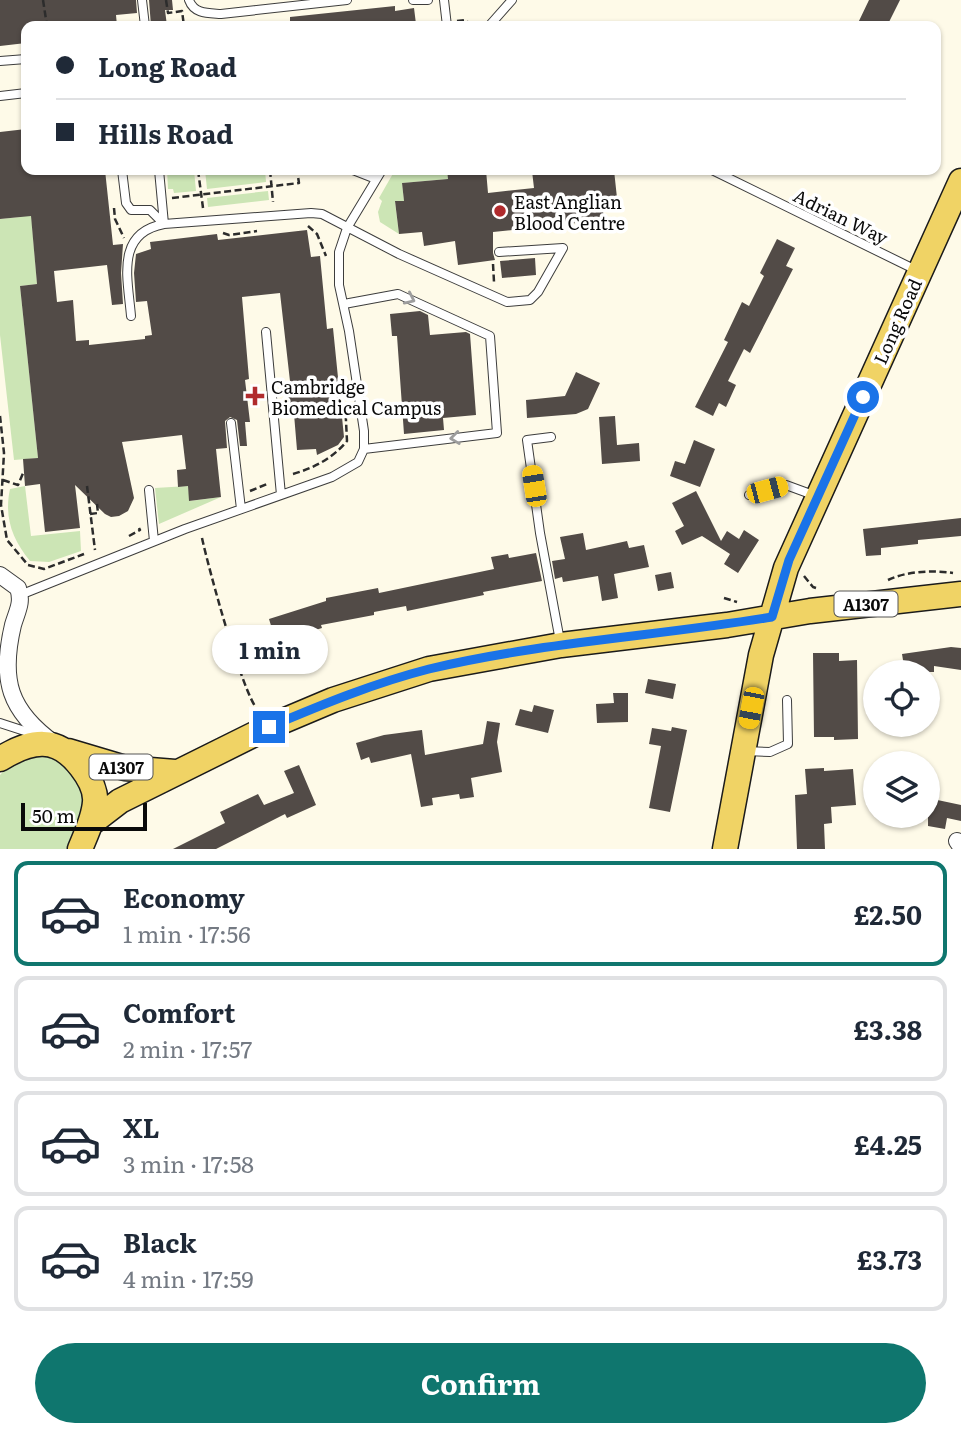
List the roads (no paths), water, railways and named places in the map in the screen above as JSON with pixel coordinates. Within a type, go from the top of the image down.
[{"type":"main road","name":"Long Road","points":[[725,849],[761,655],[789,560],[961,181]]},
{"type":"main road","name":"A1307","points":[[90,824],[112,805],[269,727],[379,683],[464,662],[561,645],[961,594]]},
{"type":"main road","points":[[0,759],[18,749],[39,744],[62,748],[86,774],[94,792],[95,802],[80,849]]},
{"type":"main road","name":"A1307","points":[[62,748],[125,768],[178,772]]},
{"type":"street","points":[[0,575],[14,583],[20,594],[19,611],[7,625],[8,687],[23,718],[62,748]]},
{"type":"lane","points":[[142,0],[144,21]]},
{"type":"lane","points":[[189,0],[192,7],[204,13],[221,14],[346,0]]},
{"type":"lane","points":[[413,0],[428,0]]},
{"type":"lane","points":[[444,0],[446,21]]},
{"type":"lane","points":[[493,21],[512,0]]},
{"type":"lane","points":[[0,61],[21,59]]},
{"type":"lane","points":[[0,96],[21,94]]},
{"type":"lane","points":[[123,175],[126,203],[131,210],[150,210],[164,225]]},
{"type":"lane","points":[[159,175],[164,225]]},
{"type":"lane","points":[[366,175],[376,179]]},
{"type":"lane","points":[[20,594],[347,470],[358,462],[364,449],[364,431],[339,285],[339,252],[347,228],[379,175]]},
{"type":"lane","name":"Adrian Way","points":[[722,175],[919,272]]},
{"type":"lane","points":[[131,316],[127,264],[129,251],[133,241],[151,227],[322,214],[399,254],[507,302],[530,300],[538,292],[563,247],[499,253]]},
{"type":"lane","points":[[344,304],[398,294],[490,336],[497,433],[364,449]]},
{"type":"lane","points":[[266,332],[281,495]]},
{"type":"lane","points":[[231,423],[241,509]]},
{"type":"lane","points":[[551,437],[527,440],[540,533],[561,645]]},
{"type":"lane","points":[[749,495],[786,485],[817,497]]},
{"type":"lane","points":[[149,490],[154,541]]},
{"type":"lane","points":[[742,751],[770,752],[788,744],[788,699]]},
{"type":"lane","points":[[0,723],[34,733],[62,748]]},
{"type":"place","name":"East Anglian Blood Centre","points":[[500,211]]},
{"type":"place","name":"Cambridge Biomedical Campus","points":[[255,396]]}]
